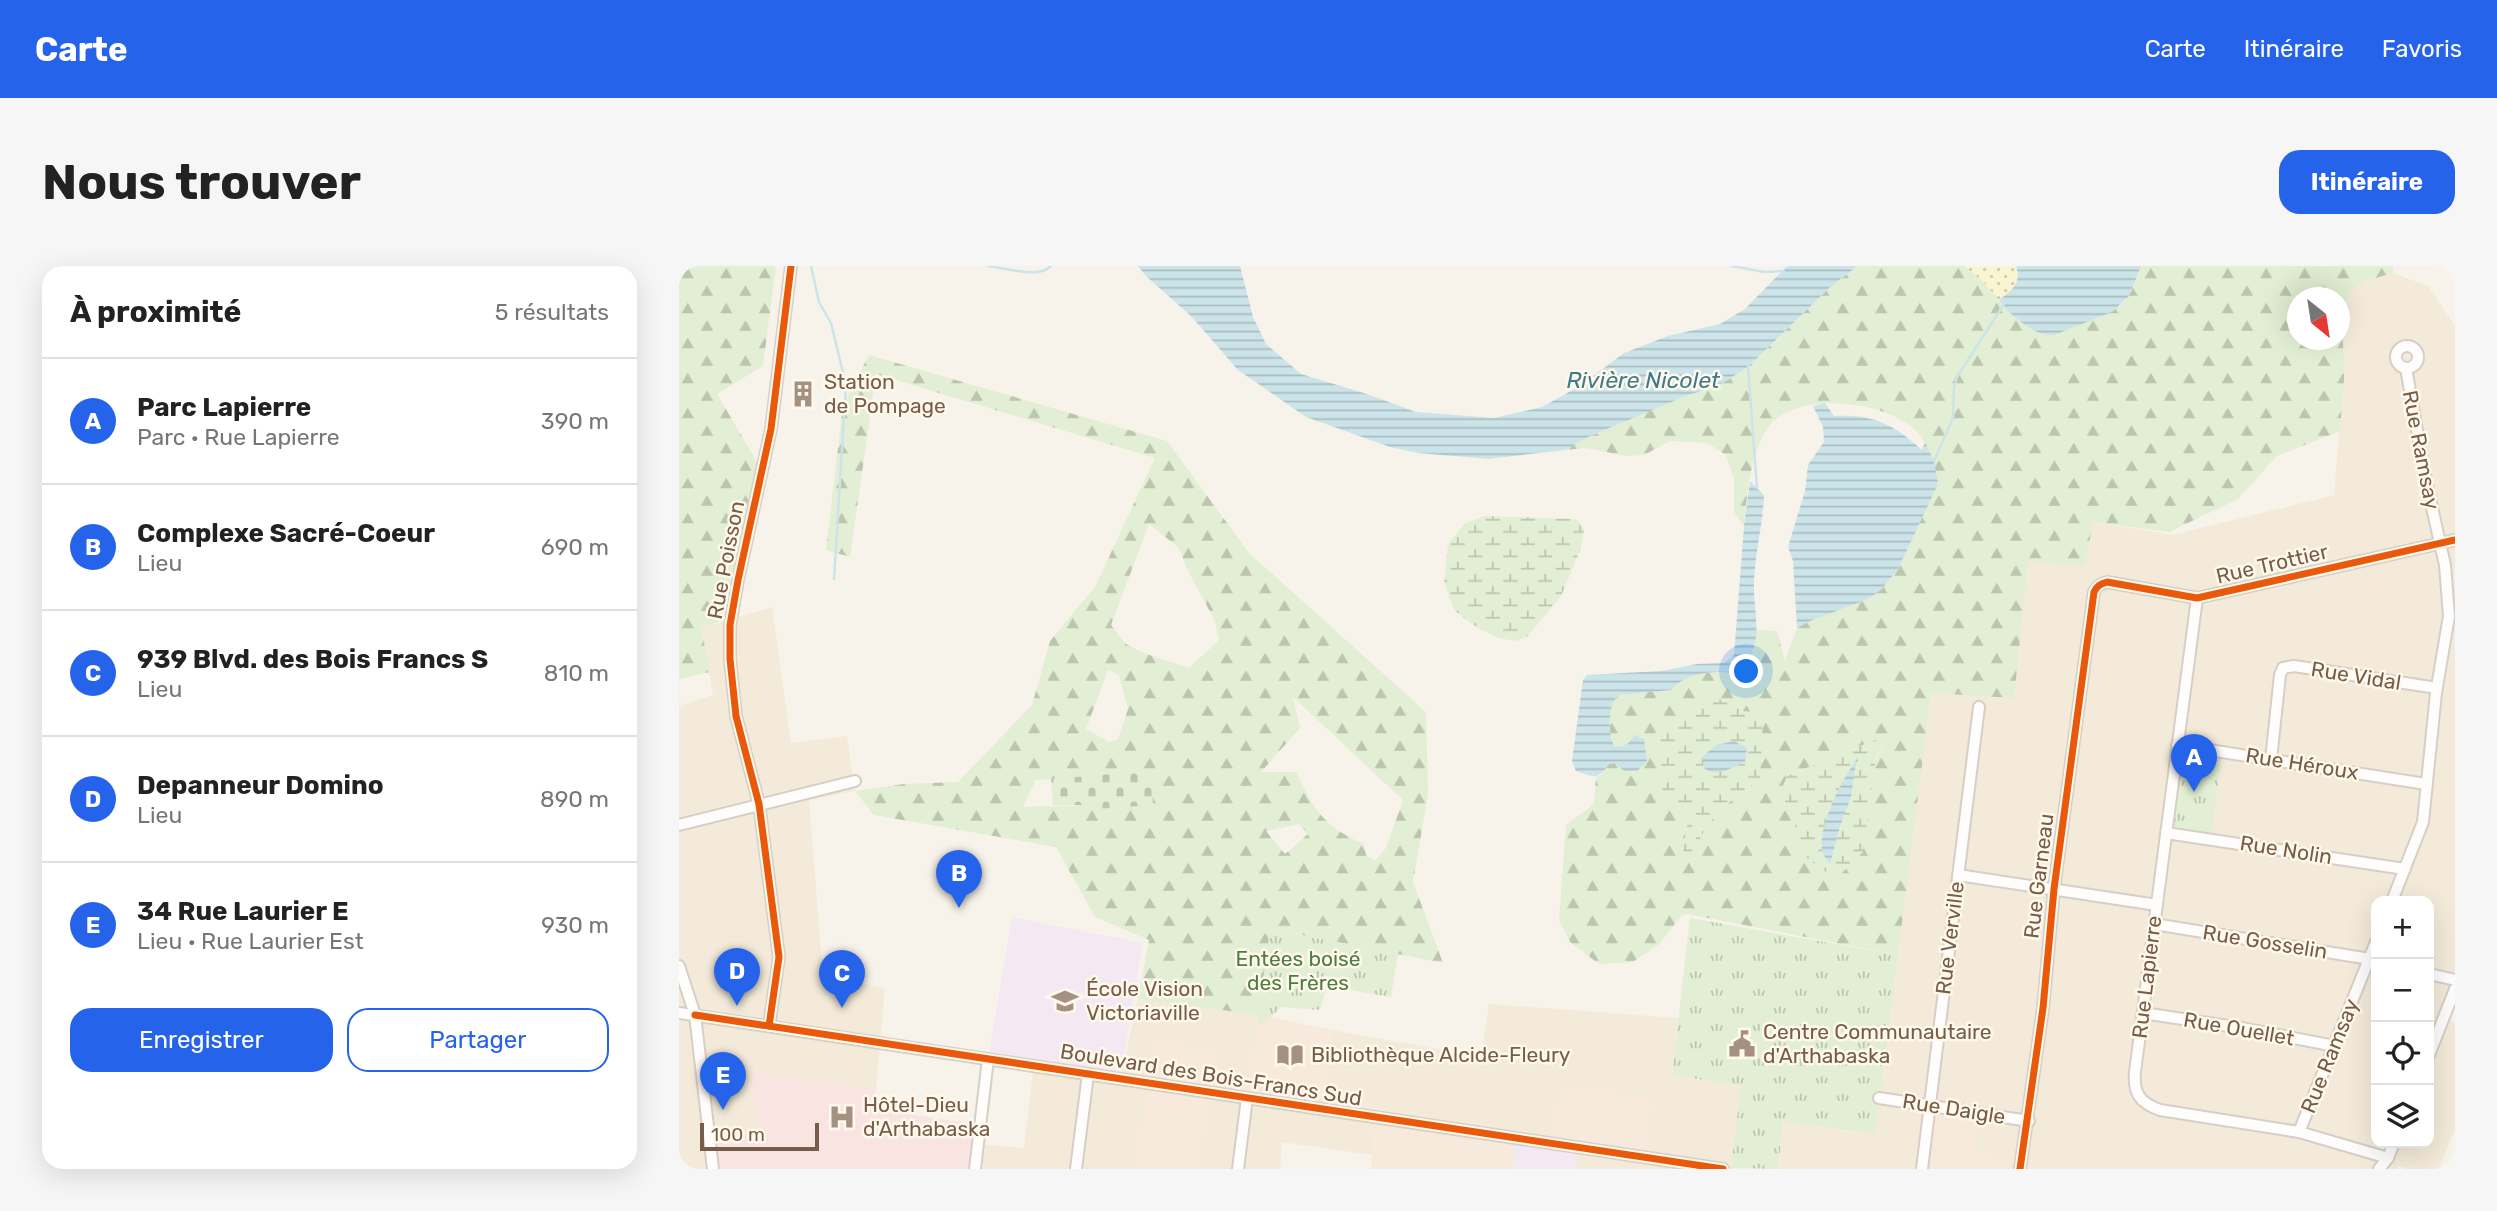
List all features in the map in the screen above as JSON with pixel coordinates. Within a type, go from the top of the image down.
[{"type":"street","name":"Rue Poisson","points":[[769,1027],[779,957],[759,804],[736,716],[730,659],[730,625],[771,429],[792,266]]},
{"type":"street","name":"Rue Ramsay","points":[[2394,896],[2423,822],[2437,688],[2449,616],[2441,542],[2426,481],[2406,368]]},
{"type":"street","name":"Rue Trottier","points":[[2096,588],[2107,582],[2197,598],[2455,540]]},
{"type":"street","name":"Rue Garneau","points":[[2021,1169],[2096,588]]},
{"type":"street","name":"Rue Lapierre","points":[[2197,598],[2134,1085],[2139,1099],[2160,1110],[2299,1132],[2388,1158]]},
{"type":"street","name":"Rue Vidal","points":[[2271,760],[2283,668],[2294,666],[2437,688]]},
{"type":"street","name":"Rue Verville","points":[[1922,1169],[1979,707]]},
{"type":"street","name":"Rue Héroux","points":[[2177,745],[2427,784]]},
{"type":"street","points":[[679,825],[855,781]]},
{"type":"street","name":"Rue Nolin","points":[[2166,833],[2405,869]]},
{"type":"street","points":[[1958,875],[2157,905]]},
{"type":"street","name":"Rue Gosselin","points":[[2154,924],[2371,959]]},
{"type":"street","name":"Rue Ramsay","points":[[2299,1132],[2371,964]]},
{"type":"street","points":[[679,966],[695,1015],[713,1169]]},
{"type":"street","points":[[2434,975],[2455,980]]},
{"type":"street","points":[[2434,1042],[2455,989]]},
{"type":"street","name":"Boulevard des Bois-Francs Sud","points":[[679,1013],[1723,1169]]},
{"type":"street","name":"Rue Ouellet","points":[[2143,1013],[2335,1046]]},
{"type":"street","points":[[975,1169],[988,1059]]},
{"type":"street","points":[[1076,1169],[1089,1074]]},
{"type":"street","points":[[1238,1169],[1247,1098]]},
{"type":"street","name":"Rue Daigle","points":[[1879,1098],[2029,1121]]},
{"type":"street","points":[[2379,1169],[2392,1148]]},
{"type":"shaded area","points":[[2393,273],[2428,286],[2455,326],[2455,996],[2447,1019],[2455,1023],[2455,1130],[2438,1169],[2406,1169],[2399,1166],[2396,1169],[1778,1169],[1783,1122],[1875,1133],[1931,692],[2013,698],[2028,561],[2093,522],[2173,535],[2334,495],[2345,367],[2344,350],[2350,350],[2350,295],[2359,283]]},
{"type":"shaded area","points":[[772,607],[791,743],[847,736],[855,791],[809,800],[823,976],[885,988],[876,1089],[751,1072],[759,1131],[706,1132],[712,1169],[679,1169],[679,706],[713,695],[701,628]]},
{"type":"shaded area","name":"École Vision Victoriaville","points":[[1012,917],[1143,943],[1120,1080],[988,1059]]},
{"type":"shaded area","points":[[1138,999],[1259,1015],[1322,1104],[1332,1030],[1481,1057],[1489,1004],[1678,1018],[1672,1075],[1741,1086],[1731,1168],[1735,1169],[1513,1169],[1515,1145],[1375,1125],[1372,1155],[1282,1142],[1280,1169],[982,1169],[985,1145],[1024,1148],[1033,1070],[1120,1080]]},
{"type":"shaded area","points":[[1259,1015],[1332,1030],[1322,1104],[1247,1091]]},
{"type":"shaded area","points":[[1156,1041],[1215,1049],[1198,1169],[1134,1169]]},
{"type":"shaded area","name":"Hôtel-Dieu d'Arthabaska","points":[[751,1072],[876,1089],[874,1109],[980,1125],[975,1169],[712,1169],[706,1132],[758,1131]]},
{"type":"shaded area","points":[[1559,1085],[1652,1099],[1646,1163],[1554,1150]]},
{"type":"shaded area","points":[[1932,1112],[1979,1122],[1974,1156],[2017,1160],[2015,1169],[1925,1169]]},
{"type":"shaded area","points":[[1375,1124],[1515,1145],[1513,1169],[1371,1169]]},
{"type":"shaded area","points":[[1515,1145],[1578,1154],[1575,1169],[1513,1169]]},
{"type":"green space","points":[[679,266],[776,266],[763,366],[717,394],[757,462],[721,621],[701,628],[710,672],[679,679]]},
{"type":"green space","points":[[1857,266],[1964,266],[2031,329],[2070,324],[2109,313],[2128,297],[2141,266],[2393,266],[2393,273],[2359,283],[2350,295],[2350,287],[2287,287],[2287,350],[2344,350],[2345,367],[2340,431],[2277,456],[2238,499],[2169,532],[2093,522],[2085,566],[2028,561],[2014,698],[1931,693],[1898,955],[1687,914],[1682,915],[1659,944],[1633,962],[1599,964],[1570,942],[1559,920],[1566,825],[1594,804],[1596,777],[1601,775],[1609,764],[1615,763],[1630,743],[1623,747],[1614,746],[1612,740],[1610,712],[1618,695],[1670,690],[1691,676],[1700,674],[1734,673],[1754,645],[1756,630],[1777,631],[1785,661],[1797,628],[1866,600],[1923,515],[1938,483],[1925,443],[1914,429],[1897,418],[1855,405],[1809,405],[1790,411],[1775,420],[1760,441],[1755,455],[1744,526],[1734,512],[1734,479],[1726,455],[1707,443],[1670,441],[1644,455],[1627,456],[1586,448],[1565,450],[1588,437],[1688,395],[1716,387],[1748,367],[1828,289]],"holes":[[[1731,701],[1742,711],[1760,778],[1717,812],[1701,836],[1692,859],[1683,853],[1688,818],[1659,781],[1662,759],[1659,736]],[[1875,740],[1882,746],[1826,872],[1799,848],[1787,776]]]},
{"type":"green space","points":[[869,355],[1167,441],[1249,553],[1426,712],[1428,794],[1413,882],[1443,963],[1271,929],[1259,1015],[1138,999],[1149,940],[1095,917],[1056,847],[874,815],[855,791],[904,784],[958,782],[1032,705],[1050,641],[1095,587],[1155,458],[876,374],[850,557],[826,550],[843,405]],"holes":[[[1149,524],[1179,548],[1187,569],[1215,621],[1219,640],[1189,668],[1141,652],[1126,644],[1111,625]],[[1108,670],[1119,675],[1128,709],[1118,739],[1109,742],[1086,729]],[[1293,697],[1403,800],[1386,848],[1375,861],[1366,855],[1364,844],[1339,831],[1322,816],[1296,772],[1261,772],[1300,728]],[[1151,772],[1095,809],[1089,805],[1023,807],[1036,780]],[[1299,824],[1308,834],[1285,854],[1266,831]]]},
{"type":"green space","points":[[1484,516],[1576,519],[1584,530],[1581,548],[1561,596],[1527,637],[1516,641],[1498,638],[1473,625],[1454,610],[1444,582],[1448,545],[1464,524]]},
{"type":"green space","points":[[1710,698],[1731,701],[1742,711],[1758,712],[1763,719],[1760,778],[1717,812],[1701,836],[1692,860],[1683,853],[1688,818],[1665,796],[1659,781],[1662,759],[1659,736],[1683,709]]},
{"type":"green space","points":[[1875,740],[1882,745],[1876,757],[1863,852],[1839,876],[1826,872],[1807,858],[1799,848],[1795,825],[1781,791],[1787,776]]},
{"type":"green space","points":[[2177,745],[2222,752],[2211,840],[2166,833]]},
{"type":"green space","points":[[1151,771],[1153,805],[1095,809],[1089,805],[1053,805],[1051,779]]},
{"type":"green space","points":[[1690,918],[1898,955],[1875,1133],[1783,1122],[1778,1169],[1731,1168],[1741,1086],[1672,1075]]},
{"type":"green space","name":"Entées boisé des Frères","points":[[1270,929],[1398,954],[1391,997],[1332,987],[1326,989],[1320,1010],[1281,1007],[1265,1023],[1257,1024]]},
{"type":"sand","points":[[1964,266],[2016,266],[2018,277],[2012,290],[1999,300],[1984,282]]},
{"type":"water","name":"Rivière Nicolet","points":[[1138,266],[1240,266],[1253,317],[1266,344],[1301,374],[1416,412],[1494,418],[1542,407],[1580,386],[1624,353],[1668,336],[1720,324],[1745,309],[1787,266],[1857,266],[1828,289],[1748,367],[1716,387],[1688,395],[1588,437],[1565,450],[1489,459],[1418,453],[1390,447],[1306,417],[1238,370],[1191,316]]},
{"type":"water","points":[[2016,266],[2141,266],[2129,296],[2112,312],[2054,335],[2047,335],[2031,329],[1999,300],[2015,286],[2018,277]]},
{"type":"water","points":[[1825,403],[1834,416],[1861,417],[1882,422],[1902,433],[1922,450],[1925,442],[1934,461],[1938,484],[1898,569],[1881,590],[1866,600],[1797,628],[1793,561],[1788,547],[1805,491],[1808,465],[1824,442],[1823,427],[1813,406]]},
{"type":"water","points":[[1750,481],[1764,495],[1754,582],[1756,635],[1750,656],[1734,673],[1700,674],[1684,680],[1671,690],[1618,695],[1612,706],[1610,719],[1614,746],[1626,745],[1634,735],[1644,739],[1647,761],[1637,771],[1624,771],[1615,763],[1609,764],[1595,776],[1576,771],[1572,761],[1583,680],[1587,675],[1661,671],[1697,664],[1724,663],[1734,655]]},
{"type":"water","points":[[1734,741],[1747,748],[1745,762],[1719,772],[1704,768],[1702,757],[1716,745]]},
{"type":"water","points":[[1859,756],[1851,797],[1830,864],[1822,850],[1824,827],[1839,788]]},
{"type":"waterway","points":[[811,266],[819,302],[831,323],[846,385],[834,579]]},
{"type":"waterway","points":[[988,266],[1030,272],[1038,272],[1051,266]]},
{"type":"waterway","points":[[1732,266],[1764,272],[1784,271]]},
{"type":"waterway","points":[[1934,461],[1953,418],[1957,377],[2004,304]]},
{"type":"waterway","points":[[1748,366],[1757,488]]},
{"type":"cycle path","points":[[769,1026],[779,957],[759,804],[736,716],[730,659],[730,625],[771,429],[791,266]]},
{"type":"cycle path","points":[[2020,1169],[2043,1008],[2054,889],[2096,588],[2107,582],[2197,598],[2455,540]]},
{"type":"cycle path","points":[[695,1015],[1723,1169]]},
{"type":"place","name":"Station de Pompage","points":[[803,394]]},
{"type":"place","name":"Parc Lapierre","points":[[2194,792]]},
{"type":"place","name":"Complexe Sacré-Coeur","points":[[959,908]]},
{"type":"place","name":"École Vision Victoriaville","points":[[1065,1001]]},
{"type":"place","name":"Depanneur Domino","points":[[737,1006]]},
{"type":"place","name":"939 Blvd. des Bois Francs S","points":[[842,1008]]},
{"type":"place","name":"Centre Communautaire d'Arthabaska","points":[[1742,1044]]},
{"type":"place","name":"Bibliothèque Alcide-Fleury","points":[[1290,1055]]},
{"type":"place","name":"34 Rue Laurier E","points":[[723,1110]]},
{"type":"place","name":"Hôtel-Dieu d'Arthabaska","points":[[842,1117]]}]
